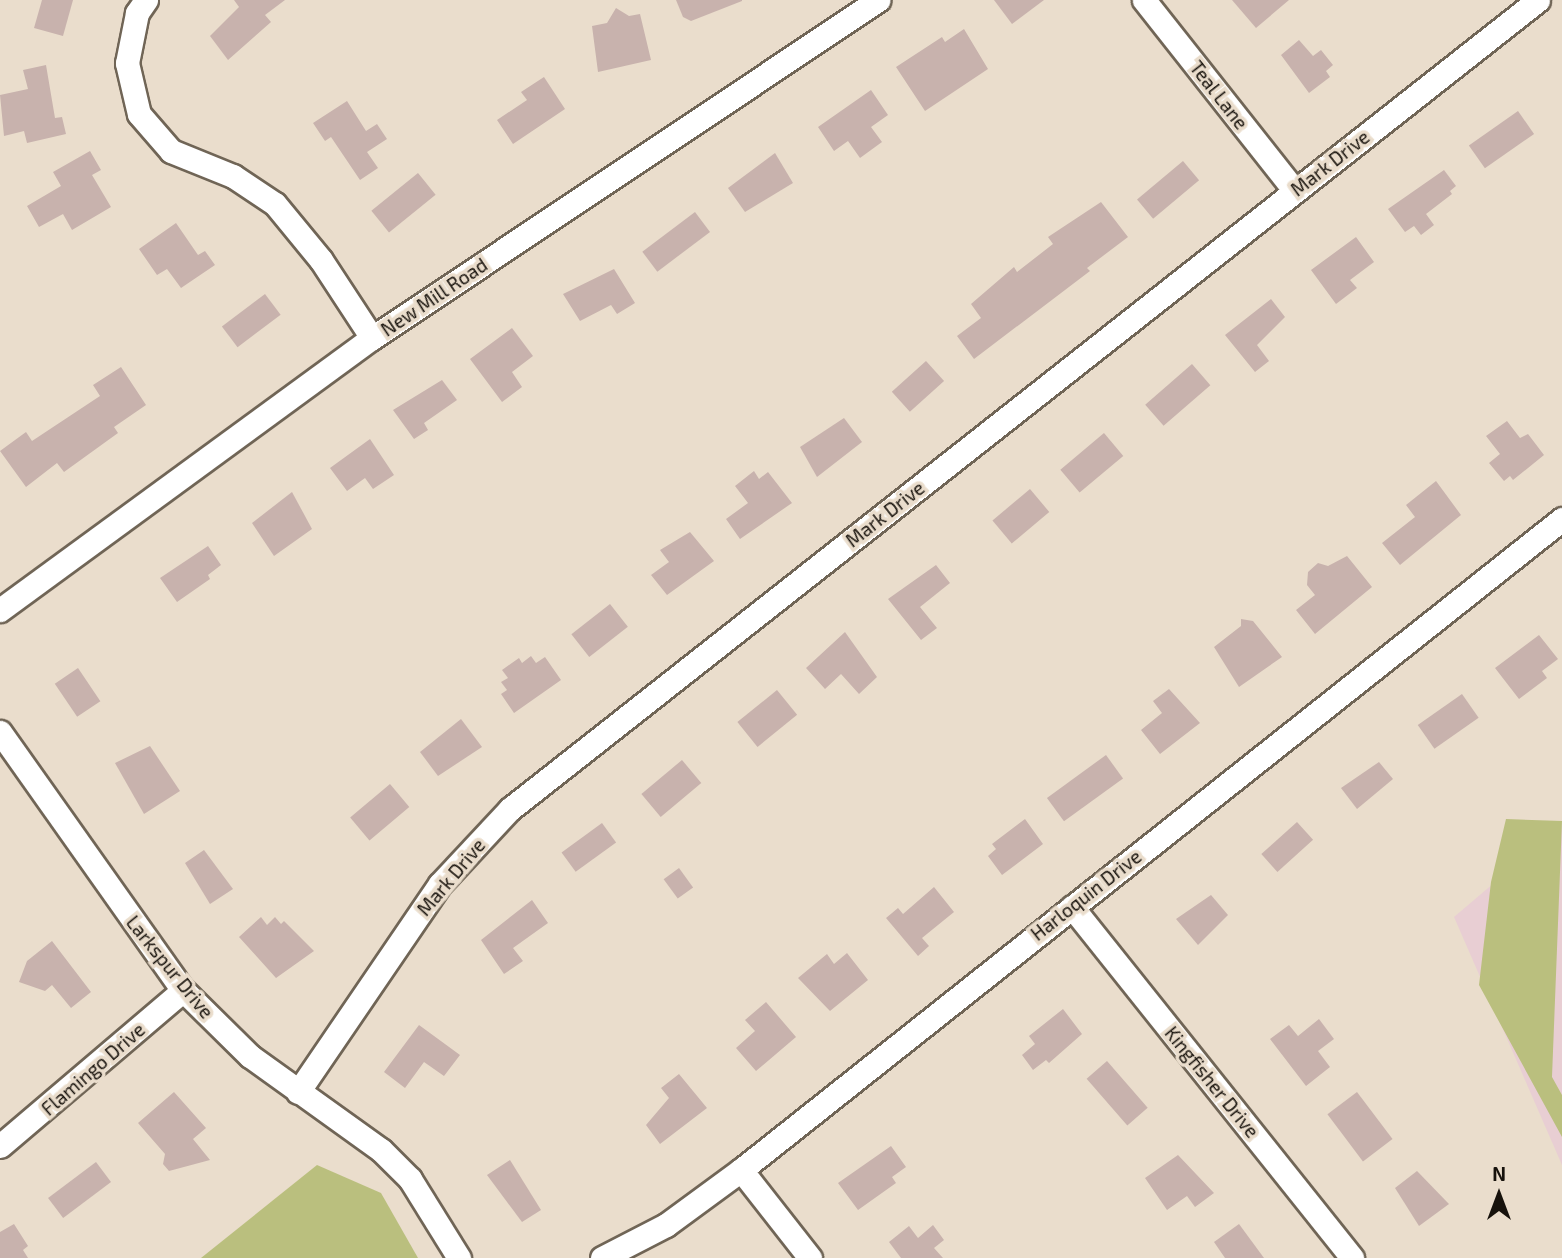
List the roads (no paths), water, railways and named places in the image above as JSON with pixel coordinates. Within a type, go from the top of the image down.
[{"type":"street","points":[[146,0],[137,13],[127,63],[139,114],[171,151],[233,176],[275,204],[321,260],[372,338]]},
{"type":"street","name":"New Mill Road","points":[[0,610],[372,338],[878,0]]},
{"type":"street","name":"Teal Lane","points":[[1144,0],[1295,191]]},
{"type":"street","name":"Mark Drive","points":[[298,1092],[440,884],[510,809],[1538,0]]},
{"type":"street","name":"Harloquin Drive","points":[[602,1258],[666,1226],[741,1170],[1562,519]]},
{"type":"street","name":"Larkspur Drive","points":[[0,732],[183,990],[250,1056],[381,1150],[410,1179],[459,1258]]},
{"type":"street","name":"Kingfisher Drive","points":[[1072,907],[1352,1258]]},
{"type":"street","name":"Flamingo Drive","points":[[0,1146],[183,990]]},
{"type":"street","points":[[741,1170],[810,1258]]}]
